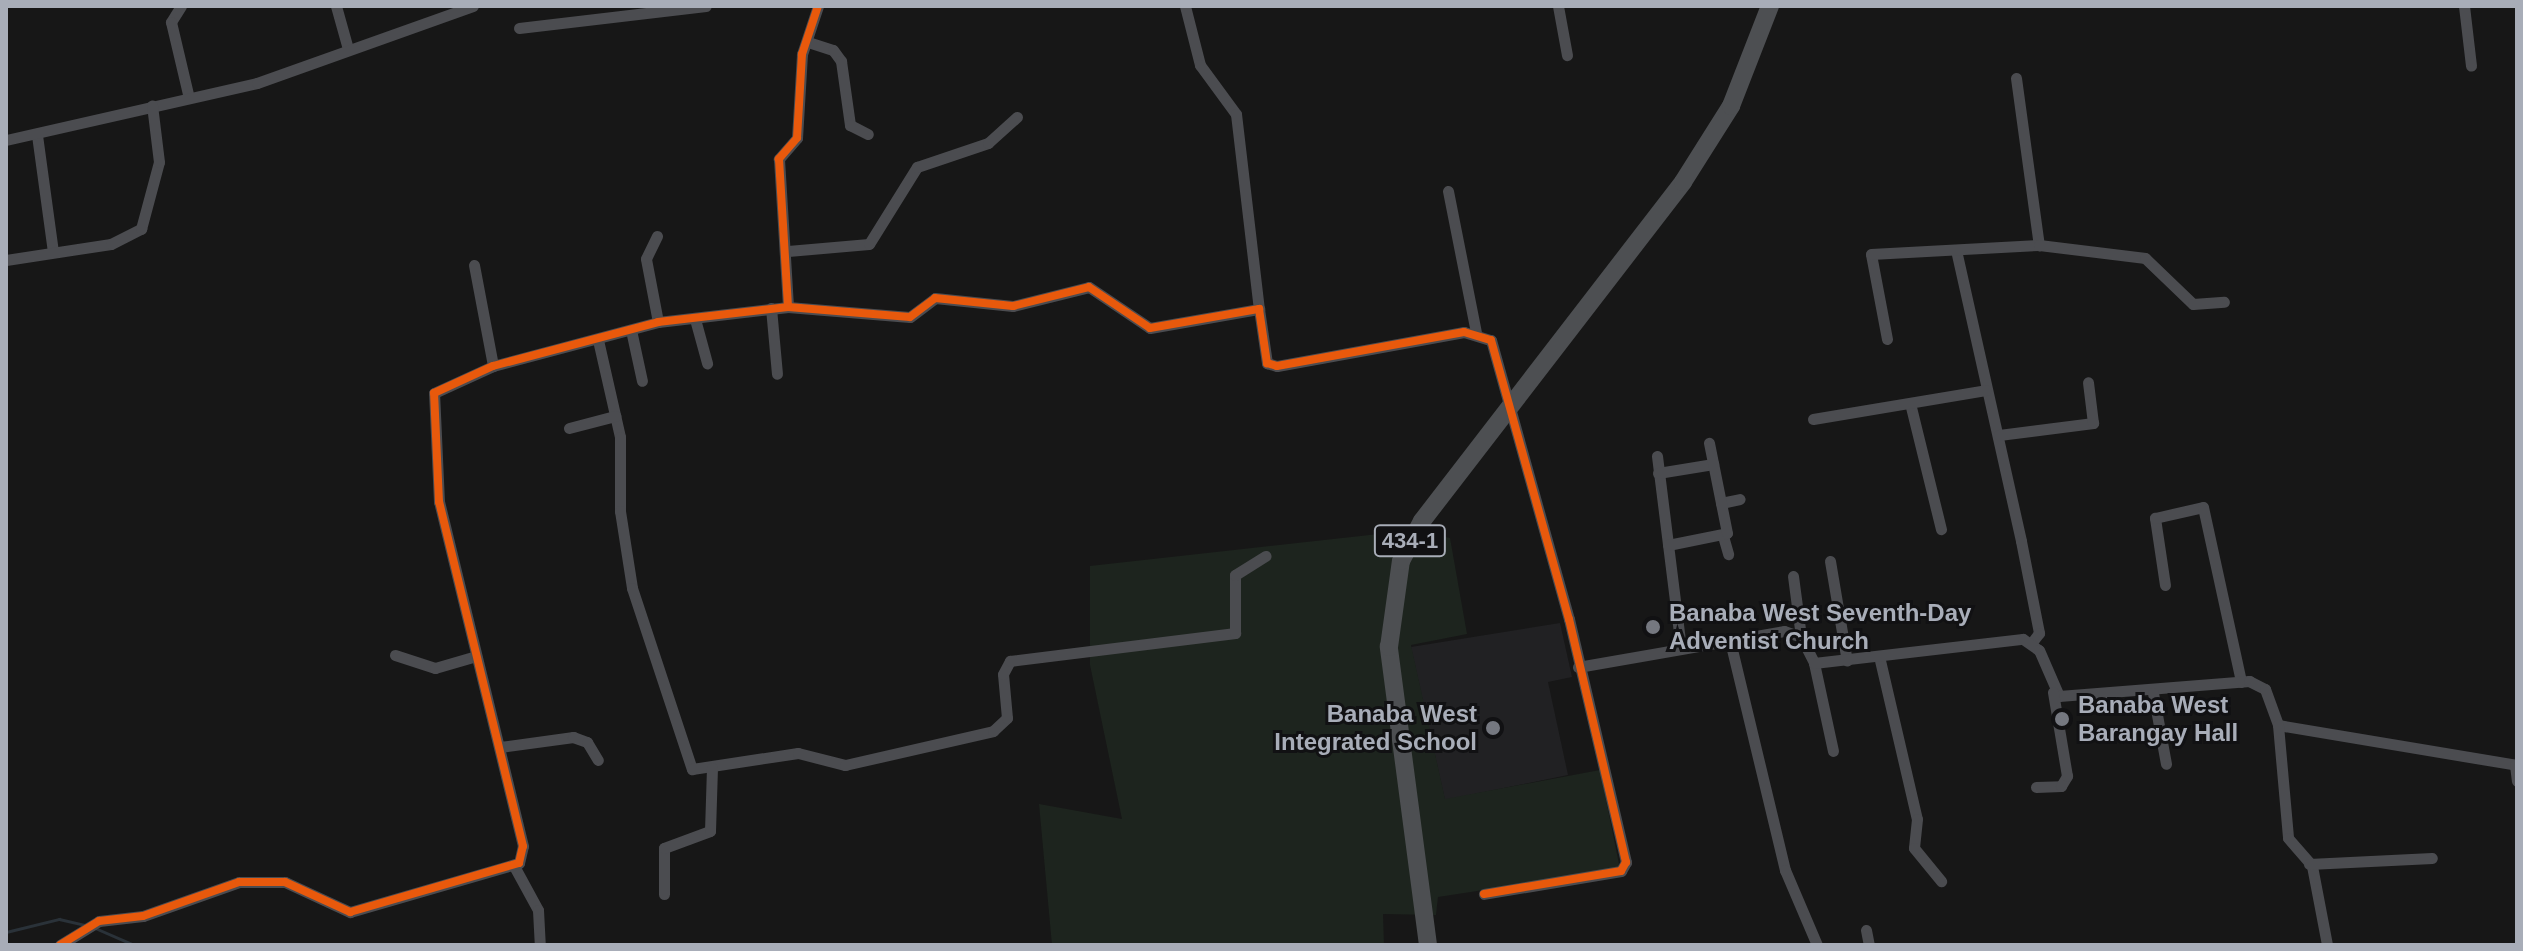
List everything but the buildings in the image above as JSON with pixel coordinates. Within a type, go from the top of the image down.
[{"type":"main road","name":"434-1","points":[[1428,945],[1389,608],[1414,534],[1514,407],[1706,147],[1736,95],[1770,6]]},
{"type":"street","points":[[181,6],[171,22],[189,98]]},
{"type":"street","points":[[336,6],[348,49]]},
{"type":"street","points":[[6,140],[189,98],[473,6]]},
{"type":"street","points":[[519,28],[706,6]]},
{"type":"street","points":[[788,307],[788,251],[779,159],[797,138],[808,42],[818,6]]},
{"type":"street","points":[[1185,6],[1200,65],[1236,114],[1267,363],[1277,366],[1476,333]]},
{"type":"street","points":[[1558,6],[1567,55]]},
{"type":"street","points":[[2464,6],[2471,66]]},
{"type":"street","points":[[808,42],[833,50],[841,61],[850,125],[868,134]]},
{"type":"street","points":[[2016,78],[2039,245]]},
{"type":"street","points":[[6,260],[122,242],[141,229],[159,162],[152,105]]},
{"type":"street","points":[[788,251],[869,244],[917,167],[988,143],[1017,117]]},
{"type":"street","points":[[37,135],[53,252]]},
{"type":"street","points":[[1448,191],[1476,333],[1497,349],[1514,407],[1624,868],[1484,894]]},
{"type":"street","points":[[657,236],[646,259],[658,322]]},
{"type":"street","points":[[1887,339],[1871,254],[2039,245],[2145,258],[2193,304],[2224,302]]},
{"type":"street","points":[[1814,663],[2033,641],[2039,633],[1999,435],[1986,390],[1956,250]]},
{"type":"street","points":[[474,265],[493,366]]},
{"type":"street","points":[[514,866],[523,846],[442,516],[430,410],[434,393],[493,366],[658,322],[771,308],[910,317],[935,298],[1013,306],[1089,287],[1150,328],[1259,309]]},
{"type":"street","points":[[771,308],[777,374]]},
{"type":"street","points":[[695,319],[707,363]]},
{"type":"street","points":[[631,330],[642,381]]},
{"type":"street","points":[[598,340],[615,416],[632,588],[687,762],[692,769],[798,753],[845,765],[993,731],[1007,718],[1003,674],[1010,661],[1235,633],[1235,575],[1266,556]]},
{"type":"street","points":[[1999,435],[2093,423],[2088,382]]},
{"type":"street","points":[[1813,419],[1986,390]]},
{"type":"street","points":[[1910,403],[1941,529]]},
{"type":"street","points":[[569,428],[615,416]]},
{"type":"street","points":[[1709,443],[1728,554]]},
{"type":"street","points":[[1657,456],[1681,648]]},
{"type":"street","points":[[1658,473],[1713,464]]},
{"type":"street","points":[[1721,503],[1740,499]]},
{"type":"street","points":[[2165,585],[2155,518],[2203,507],[2241,682]]},
{"type":"street","points":[[1668,545],[1723,536]]},
{"type":"street","points":[[1830,561],[1847,661]]},
{"type":"street","points":[[1793,576],[1801,637],[1814,663],[1833,751]]},
{"type":"street","points":[[1578,667],[1784,631],[1801,637]]},
{"type":"street","points":[[1730,641],[1785,870],[1817,945]]},
{"type":"street","points":[[2033,641],[2053,692],[2067,776],[2061,786],[2036,787]]},
{"type":"street","points":[[395,655],[435,668],[476,656]]},
{"type":"street","points":[[1879,656],[1917,819],[1914,848],[1941,881]]},
{"type":"street","points":[[2053,692],[2080,700],[2241,682],[2265,689],[2278,725],[2288,838],[2309,864],[2327,945]]},
{"type":"street","points":[[2153,693],[2166,764]]},
{"type":"street","points":[[2278,725],[2516,765],[2517,781]]},
{"type":"street","points":[[500,747],[573,737],[587,742],[598,760]]},
{"type":"street","points":[[664,894],[664,848],[710,831],[712,768]]},
{"type":"street","points":[[2309,864],[2432,858]]},
{"type":"street","points":[[60,945],[99,921],[143,916],[239,882],[285,882],[350,912],[514,866]]},
{"type":"street","points":[[514,866],[538,910],[540,945]]},
{"type":"street","points":[[1866,930],[1869,945]]},
{"type":"shaded area","points":[[1415,530],[1450,538],[1467,634],[1411,645],[1445,799],[1600,770],[1620,869],[1438,897],[1436,915],[1383,914],[1384,945],[1052,945],[1039,804],[1122,819],[1090,665],[1090,566]]},
{"type":"shaded area","name":"Banaba West Integrated School","points":[[1560,623],[1572,677],[1548,682],[1568,775],[1445,800],[1411,647]]},
{"type":"waterway","points":[[6,932],[59,919],[84,925]]},
{"type":"waterway","points":[[95,928],[134,945]]},
{"type":"cycle path","points":[[818,6],[802,54],[797,138],[779,159],[788,307],[910,317],[935,298],[1013,306],[1089,287],[1150,328],[1259,309],[1267,363],[1277,366],[1464,332],[1491,340],[1569,619],[1626,862],[1621,871],[1484,894]]},
{"type":"cycle path","points":[[60,945],[99,921],[143,916],[239,882],[285,882],[350,912],[519,863],[523,846],[439,502],[434,393],[493,366],[658,322],[788,307]]},
{"type":"place","name":"Banaba West Seventh-Day Adventist Church","points":[[1653,627]]},
{"type":"place","name":"Banaba West Barangay Hall","points":[[2062,719]]},
{"type":"place","name":"Banaba West Integrated School","points":[[1493,728]]}]
